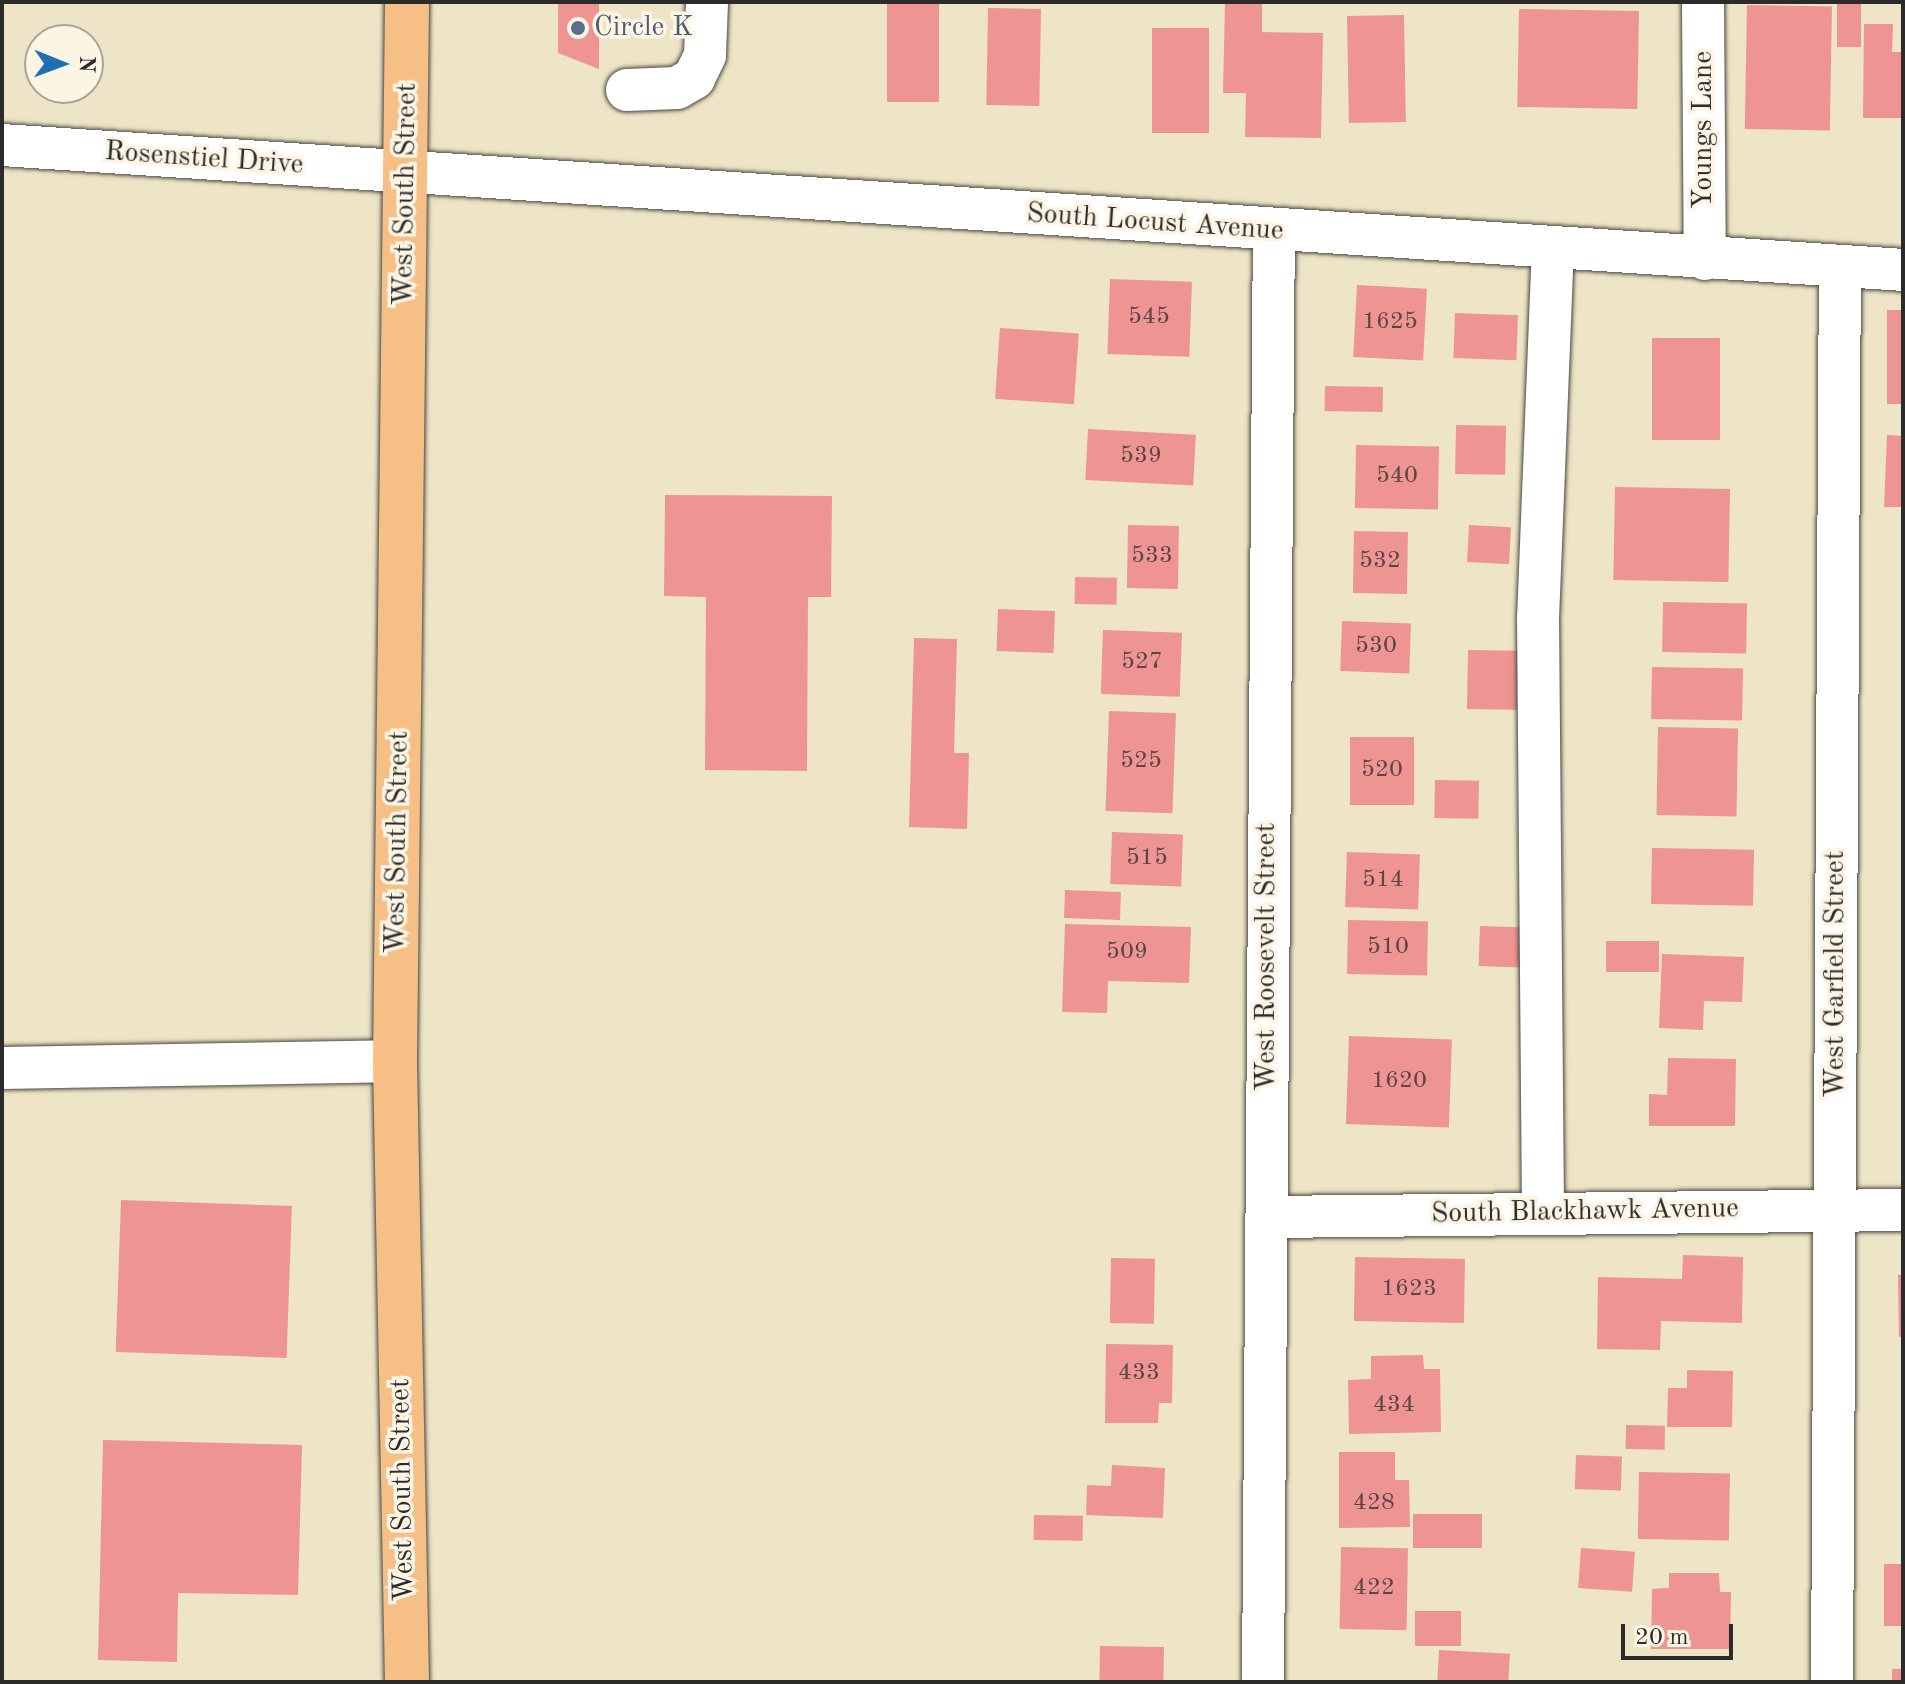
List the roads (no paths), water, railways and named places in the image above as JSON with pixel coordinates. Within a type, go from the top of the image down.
[{"type":"main road","name":"West South Street","points":[[407,2],[395,1061],[407,1682]]},
{"type":"street","points":[[627,90],[677,88],[694,78],[705,55],[707,2]]},
{"type":"street","name":"Youngs Lane","points":[[1703,2],[1705,259]]},
{"type":"street","name":"Rosenstiel Drive","points":[[2,145],[407,172]]},
{"type":"street","name":"South Locust Avenue","points":[[407,172],[1553,250],[1903,270]]},
{"type":"street","name":"West Roosevelt Street","points":[[1263,1682],[1274,231]]},
{"type":"street","points":[[1543,1211],[1538,619],[1553,250]]},
{"type":"street","name":"West Garfield Street","points":[[1832,1682],[1840,266]]},
{"type":"street","points":[[2,1068],[395,1061]]},
{"type":"street","name":"South Blackhawk Avenue","points":[[1268,1217],[1543,1211],[1903,1210]]},
{"type":"place","name":"Circle K","points":[[578,28]]}]
